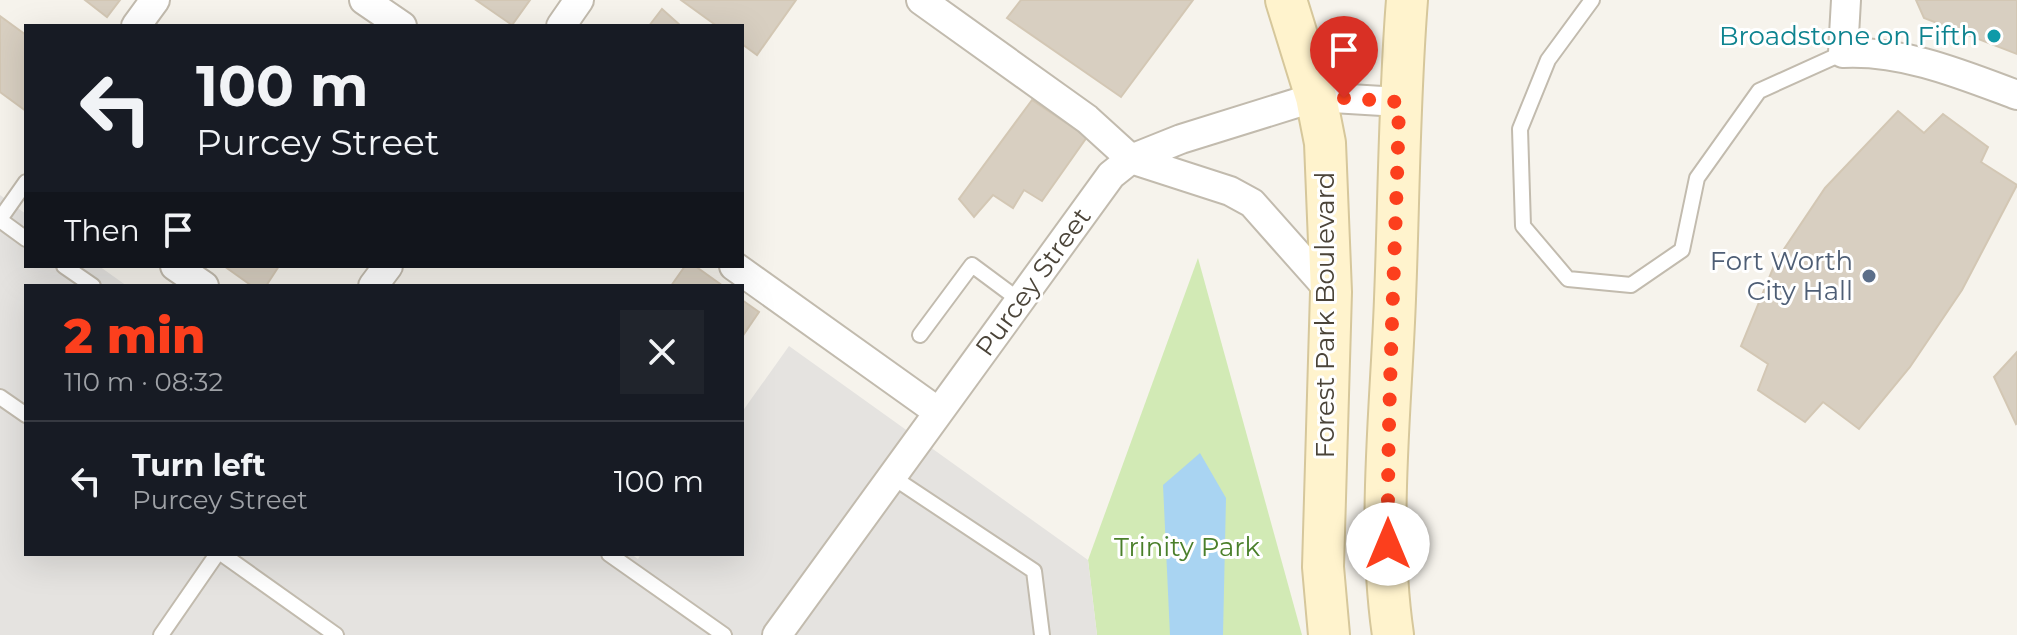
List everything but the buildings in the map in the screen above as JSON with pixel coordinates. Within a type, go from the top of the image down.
[{"type":"main road","name":"Forest Park Boulevard","points":[[1286,0],[1316,97],[1325,143],[1331,292],[1323,567],[1329,635]]},
{"type":"main road","points":[[1393,635],[1389,605],[1387,422],[1395,300],[1399,102],[1407,0]]},
{"type":"street","points":[[137,24],[155,0]]},
{"type":"street","points":[[364,0],[399,24]]},
{"type":"street","points":[[562,24],[579,0]]},
{"type":"street","points":[[921,0],[1087,119],[1131,159],[1230,191],[1252,203],[1331,292]]},
{"type":"street","points":[[1846,0],[1843,53],[1868,51],[1945,68],[2017,95]]},
{"type":"street","name":"Purcey Street","points":[[777,635],[1111,175],[1131,159],[1316,97],[1399,102]]},
{"type":"street","points":[[178,268],[201,284]]},
{"type":"street","points":[[737,268],[937,411]]},
{"type":"lane","points":[[1592,0],[1548,60],[1520,129],[1523,226],[1568,279],[1631,285],[1682,250],[1697,178],[1759,91],[1843,53]]},
{"type":"lane","points":[[24,185],[0,220],[24,238]]},
{"type":"lane","points":[[920,335],[972,265],[1019,300]]},
{"type":"lane","points":[[67,268],[90,284]]},
{"type":"lane","points":[[0,397],[24,414]]},
{"type":"lane","points":[[891,476],[1034,571],[1042,635]]},
{"type":"lane","points":[[161,635],[218,556]]},
{"type":"lane","points":[[222,556],[336,635]]},
{"type":"lane","points":[[612,556],[724,635]]},
{"type":"green space","name":"Trinity Park","points":[[1198,258],[1302,635],[1097,635],[1088,560]]},
{"type":"shaded area","points":[[0,195],[24,213],[24,268],[102,268],[124,284],[24,284],[24,556],[634,556],[638,559],[640,556],[744,556],[744,409],[789,346],[1088,560],[1097,635],[0,635]]},
{"type":"water","points":[[1200,453],[1226,498],[1223,635],[1170,635],[1163,485]]},
{"type":"place","name":"Broadstone on Fifth","points":[[1994,36]]},
{"type":"place","name":"Fort Worth City Hall","points":[[1869,276]]},
{"type":"route","points":[[1344,98],[1399,102],[1395,300],[1387,422],[1388,544]]}]
